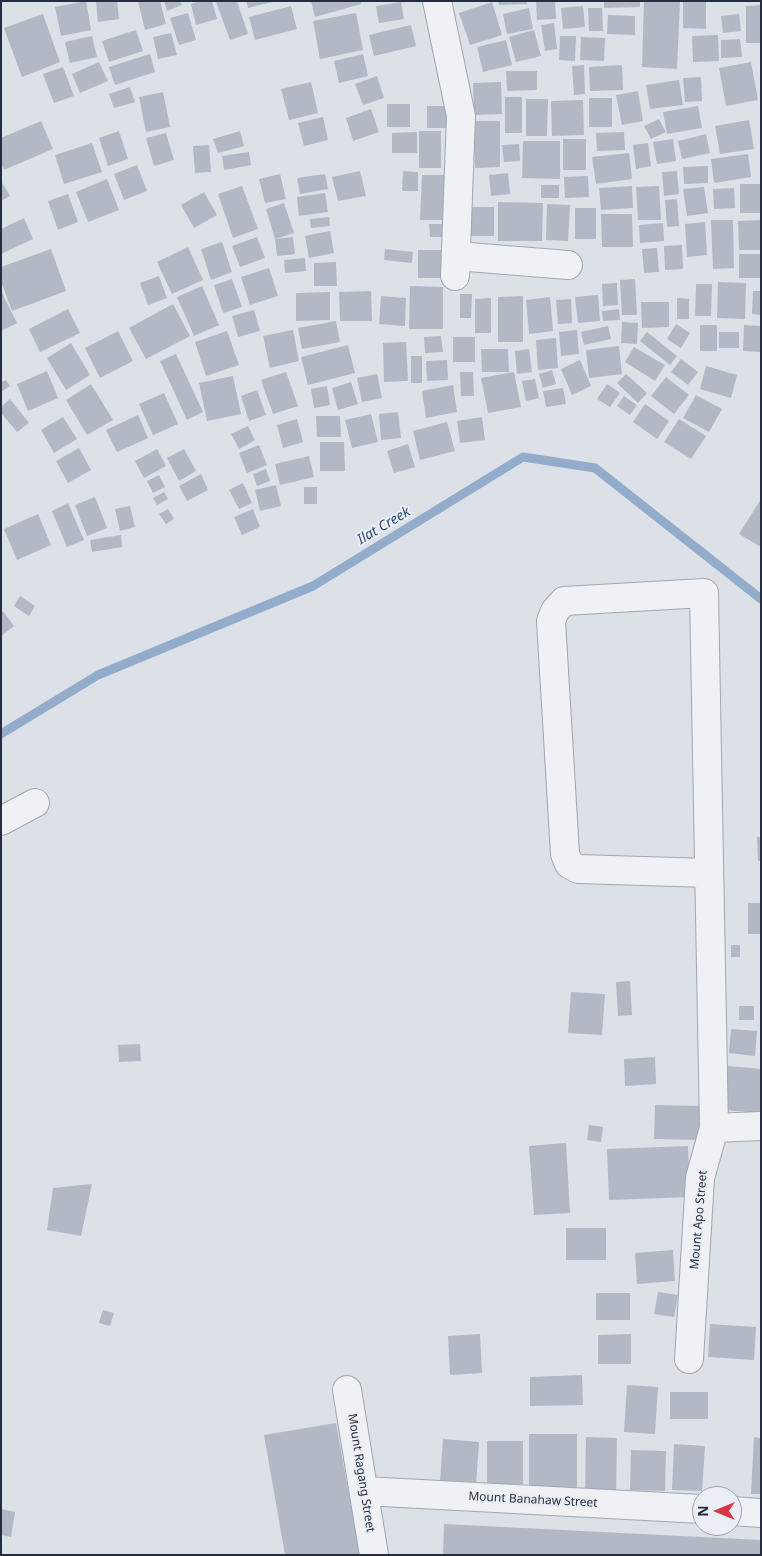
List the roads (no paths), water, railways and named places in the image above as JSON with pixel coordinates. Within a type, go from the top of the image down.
[{"type":"street","points":[[437,1],[461,116],[456,266],[568,264]]},
{"type":"street","name":"Mount Apo Street","points":[[689,1359],[700,1178],[714,1128],[704,593],[564,601],[555,611],[551,621],[565,854],[569,864],[578,869],[709,873]]},
{"type":"street","points":[[1,821],[35,803]]},
{"type":"street","points":[[714,1128],[761,1126]]},
{"type":"street","name":"Mount Ragang Street","points":[[348,1390],[374,1555]]},
{"type":"street","name":"Mount Banahaw Street","points":[[364,1491],[692,1508]]},
{"type":"street","points":[[742,1512],[761,1513]]},
{"type":"waterway","name":"Ilat Creek","points":[[1,734],[98,675],[313,586],[523,457],[595,468],[761,599]]}]
